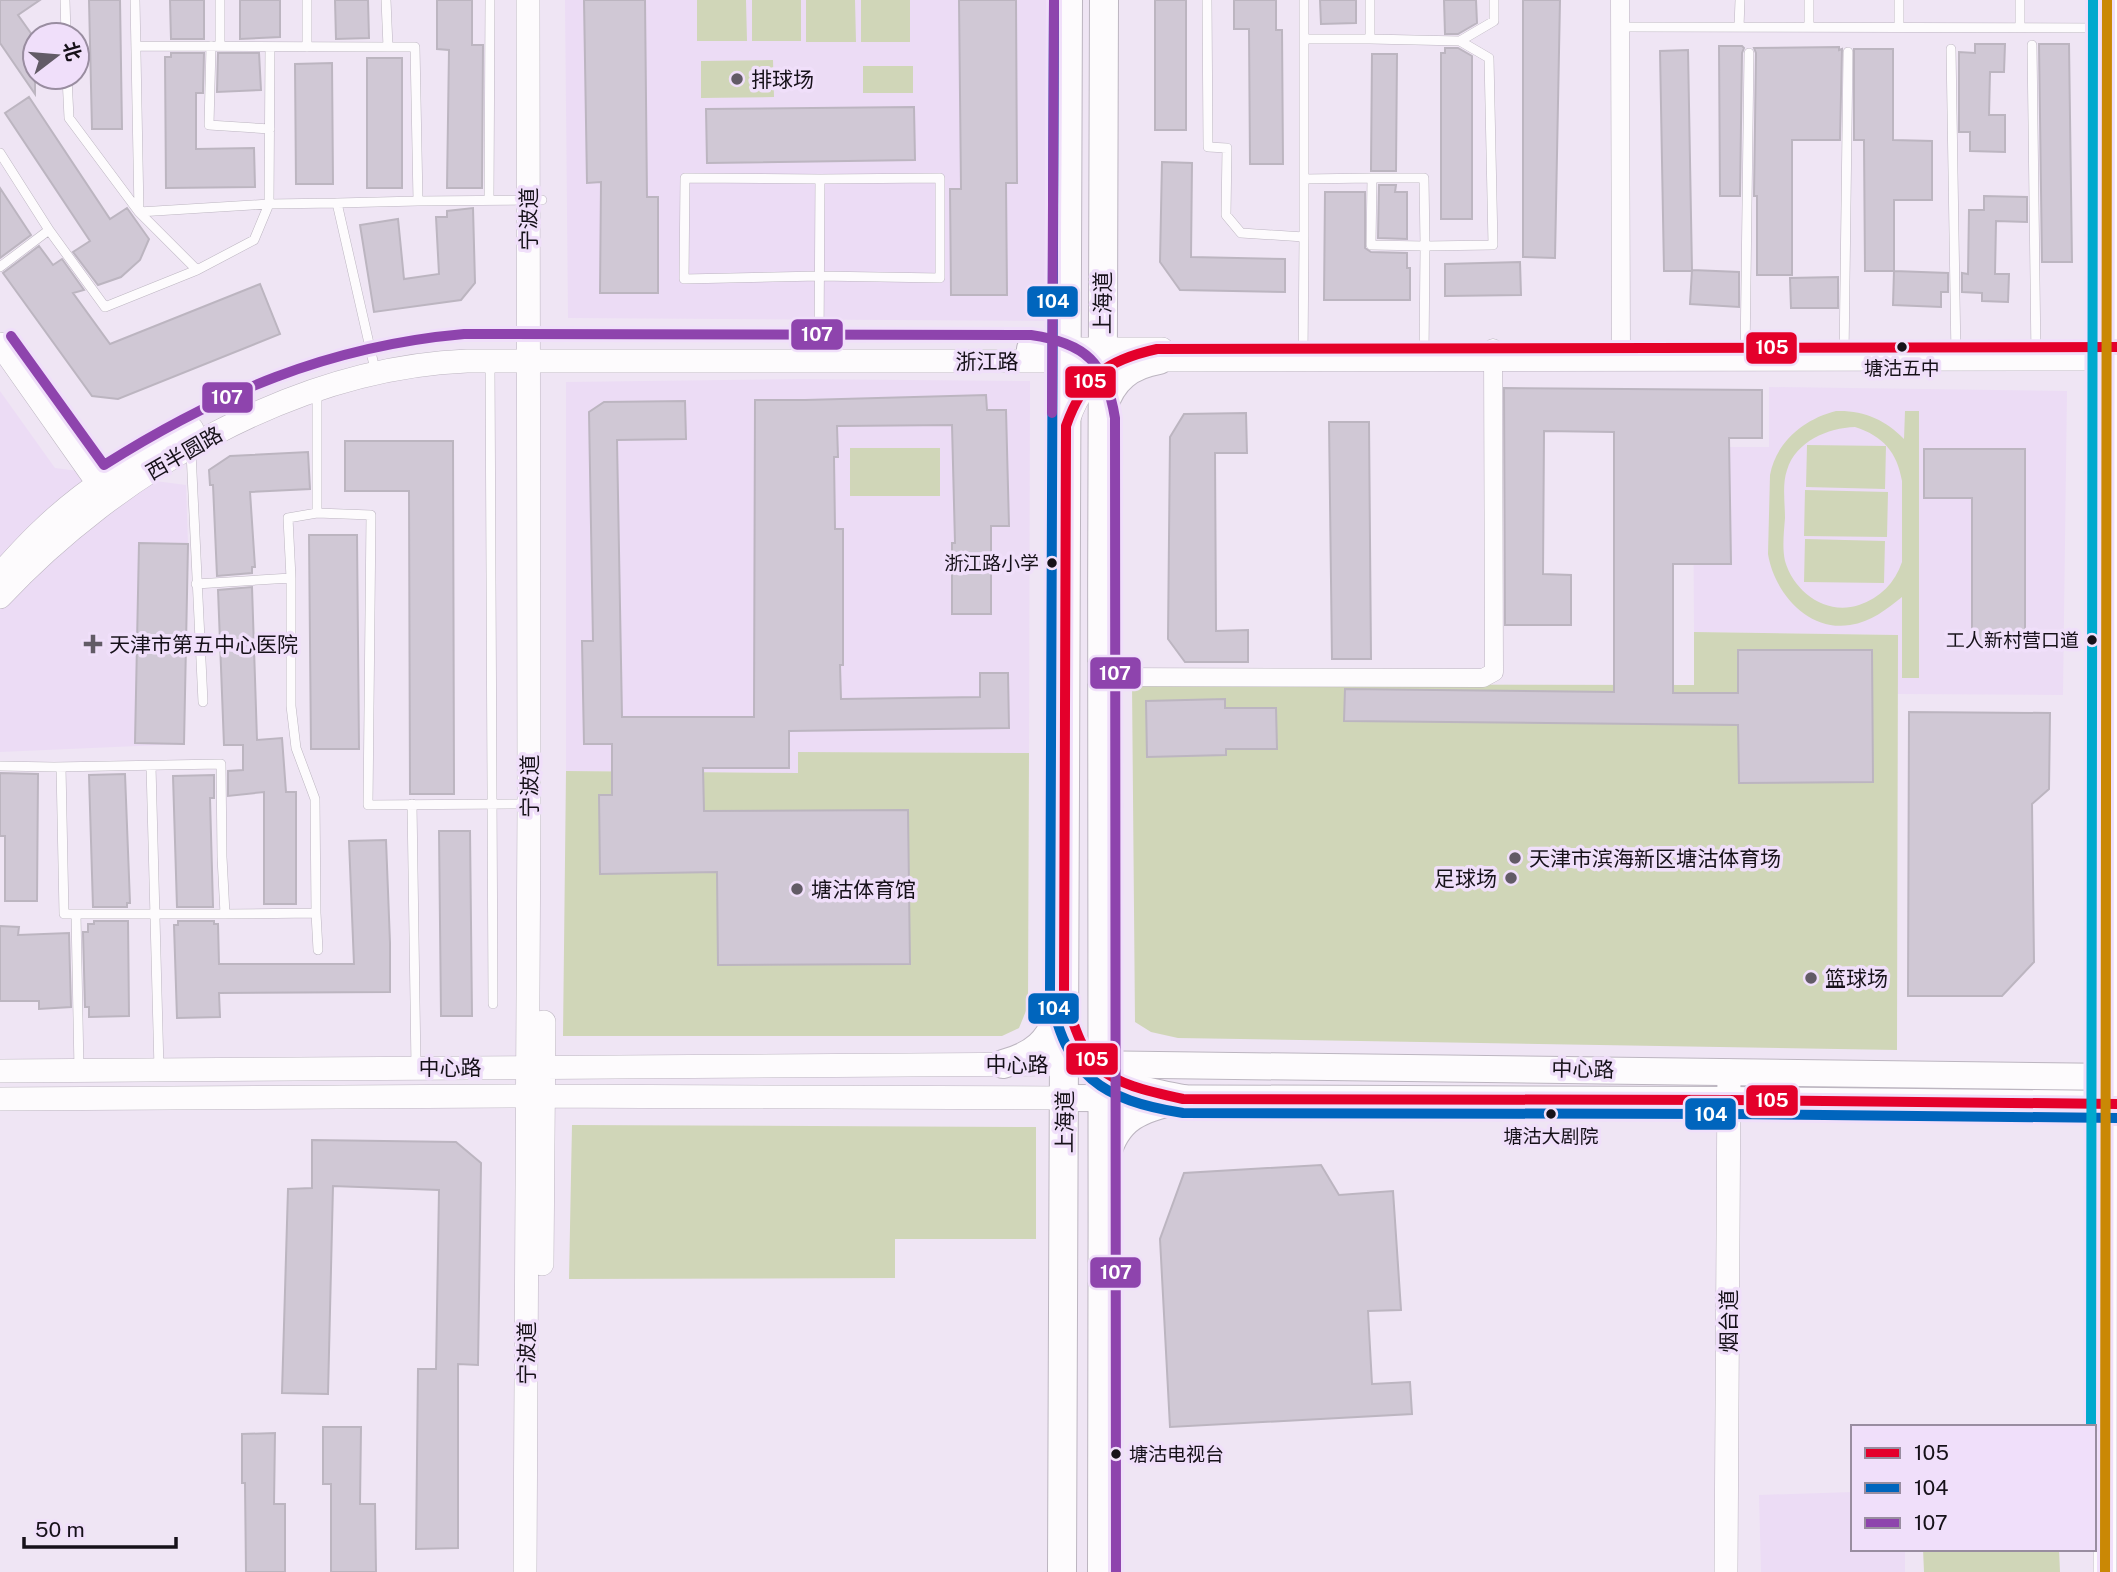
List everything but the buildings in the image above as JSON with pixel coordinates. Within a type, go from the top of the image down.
[{"type":"main road","name":"上海道","points":[[1068,0],[1067,318],[1087,361],[1101,418],[1102,1572]]},
{"type":"main road","name":"上海道","points":[[1062,1572],[1066,426],[1087,361],[1104,0]]},
{"type":"main road","points":[[1031,349],[1048,345],[1058,339],[1067,318]]},
{"type":"main road","points":[[1031,349],[1087,361]]},
{"type":"main road","points":[[1101,418],[1108,394],[1122,376],[1158,355]]},
{"type":"main road","points":[[1003,1064],[1026,1057],[1048,1038],[1057,1020],[1063,992]]},
{"type":"main road","points":[[1063,992],[1076,1034],[1103,1081],[1183,1099]]},
{"type":"main road","points":[[1103,992],[1111,1026],[1121,1045],[1137,1056],[1181,1065]]},
{"type":"main road","name":"中心路","points":[[1063,1064],[1103,1081]]},
{"type":"main road","name":"中心路","points":[[1064,1098],[1103,1081],[1181,1065],[2113,1075]]},
{"type":"main road","points":[[1064,1169],[1080,1116],[1103,1081]]},
{"type":"main road","points":[[1103,1167],[1110,1143],[1125,1121],[1140,1111],[1183,1099]]},
{"type":"main road","name":"中心路","points":[[1183,1099],[2111,1104]]},
{"type":"street","name":"宁波道","points":[[525,1572],[536,1068],[535,200],[528,0]]},
{"type":"street","name":"宁波道","points":[[535,200],[542,0]]},
{"type":"street","points":[[1620,0],[1620,354]]},
{"type":"street","points":[[2105,1572],[2113,1075],[2106,1022],[2112,353],[2112,28],[2107,0]]},
{"type":"street","points":[[0,344],[104,492]]},
{"type":"street","name":"西半圆路","points":[[0,574],[42,530],[104,492],[181,434],[220,415],[312,379],[375,367],[445,349],[535,355]]},
{"type":"street","name":"浙江路","points":[[818,355],[1031,349]]},
{"type":"street","name":"浙江路","points":[[535,355],[818,355],[1087,361],[1158,355],[2112,353]]},
{"type":"street","points":[[1102,677],[1483,678],[1494,672],[1493,354]]},
{"type":"street","name":"宁波道","points":[[535,355],[529,804],[536,1068]]},
{"type":"street","name":"西半圆路","points":[[0,597],[104,492],[273,407],[375,367],[490,361],[535,355]]},
{"type":"street","name":"中心路","points":[[0,1071],[1063,1064]]},
{"type":"street","name":"烟台道","points":[[1726,1572],[1729,1071]]},
{"type":"street","name":"宁波道","points":[[535,1096],[539,1572]]},
{"type":"street","name":"中心路","points":[[0,1099],[535,1096],[1064,1098]]},
{"type":"lane","points":[[65,0],[66,21]]},
{"type":"lane","points":[[135,0],[139,212]]},
{"type":"lane","points":[[220,0],[209,125],[270,129]]},
{"type":"lane","points":[[307,0],[307,47]]},
{"type":"lane","points":[[386,0],[388,47]]},
{"type":"lane","points":[[489,0],[489,200]]},
{"type":"lane","points":[[1207,0],[1208,146],[1227,148],[1226,215],[1241,233],[1304,237]]},
{"type":"lane","points":[[1303,354],[1304,0]]},
{"type":"lane","points":[[1370,0],[1370,39]]},
{"type":"lane","points":[[1460,41],[1494,21],[1494,0]]},
{"type":"lane","points":[[1739,27],[1740,0]]},
{"type":"lane","points":[[1809,0],[1809,26]]},
{"type":"lane","points":[[1899,0],[1899,26]]},
{"type":"lane","points":[[2020,0],[2020,26]]},
{"type":"lane","points":[[1619,27],[2112,28]]},
{"type":"lane","points":[[1304,39],[1460,41],[1489,58],[1493,245],[1371,245],[1372,178]]},
{"type":"lane","points":[[2032,45],[2036,354]]},
{"type":"lane","points":[[136,46],[415,47],[418,201]]},
{"type":"lane","points":[[0,153],[49,230],[105,307],[197,270],[254,240],[270,204],[270,47]]},
{"type":"lane","points":[[1951,49],[1956,353]]},
{"type":"lane","points":[[1844,354],[1847,52]]},
{"type":"lane","points":[[1745,354],[1749,53]]},
{"type":"lane","points":[[68,91],[69,118],[139,212],[197,270]]},
{"type":"lane","points":[[685,178],[820,179],[940,178],[940,278],[819,276],[684,279],[685,178]]},
{"type":"lane","points":[[1304,178],[1424,178],[1424,353]]},
{"type":"lane","points":[[818,355],[820,179]]},
{"type":"lane","points":[[139,212],[270,204],[535,200]]},
{"type":"lane","points":[[337,203],[375,367]]},
{"type":"lane","points":[[0,267],[49,230]]},
{"type":"lane","points":[[490,361],[493,1004]]},
{"type":"lane","points":[[317,391],[317,513]]},
{"type":"lane","points":[[191,446],[203,702]]},
{"type":"lane","points":[[318,950],[315,799],[296,748],[291,706],[288,518],[317,513],[372,515],[368,804],[529,804]]},
{"type":"lane","points":[[196,583],[291,578]]},
{"type":"lane","points":[[0,766],[221,764],[225,914]]},
{"type":"lane","points":[[151,766],[159,1070]]},
{"type":"lane","points":[[61,767],[64,914],[316,914]]},
{"type":"lane","points":[[412,804],[416,1067]]},
{"type":"lane","points":[[76,914],[79,1071]]},
{"type":"shaded area","points":[[565,0],[1048,0],[1046,321],[568,318]]},
{"type":"shaded area","points":[[800,379],[1030,381],[1029,753],[799,752],[799,773],[566,771],[566,382]]},
{"type":"shaded area","points":[[1769,387],[2067,391],[2063,695],[1897,694],[1897,635],[1694,632],[1693,447],[1769,447]]},
{"type":"shaded area","name":"天津市第五中心医院","points":[[0,391],[55,468],[186,485],[188,544],[184,744],[0,752]]},
{"type":"shaded area","points":[[1851,1492],[1851,1551],[1905,1551],[1905,1572],[1761,1572],[1759,1495]]},
{"type":"green space","points":[[697,0],[746,0],[747,41],[697,41]]},
{"type":"green space","points":[[752,0],[801,0],[801,41],[752,41]]},
{"type":"green space","points":[[806,0],[855,0],[856,42],[806,42]]},
{"type":"green space","points":[[861,0],[910,0],[910,42],[861,42]]},
{"type":"green space","name":"排球场","points":[[773,60],[774,97],[701,98],[701,61]]},
{"type":"green space","points":[[863,66],[913,66],[913,93],[863,93]]},
{"type":"green space","points":[[1836,411],[1865,414],[1890,426],[1904,439],[1905,411],[1919,411],[1919,678],[1902,678],[1902,597],[1872,618],[1850,625],[1835,626],[1807,616],[1777,582],[1768,554],[1770,475],[1773,463],[1778,452],[1793,434],[1824,415]],"holes":[[[1855,427],[1887,446],[1900,471],[1902,562],[1891,583],[1880,594],[1859,605],[1835,607],[1813,599],[1789,572],[1783,545],[1785,475],[1798,451],[1814,438],[1845,428]]]},
{"type":"green space","points":[[1807,445],[1886,446],[1885,489],[1806,487]]},
{"type":"green space","points":[[850,448],[940,448],[940,496],[850,496]]},
{"type":"green space","points":[[1805,490],[1888,492],[1887,537],[1804,536]]},
{"type":"green space","points":[[1805,539],[1885,541],[1884,583],[1804,582]]},
{"type":"green space","name":"天津市滨海新区塘沽体育场","points":[[1694,632],[1898,635],[1897,1050],[1178,1038],[1151,1032],[1135,1022],[1132,684],[1694,685]]},
{"type":"green space","name":"塘沽体育馆","points":[[798,752],[1029,753],[1028,1006],[1019,1028],[1002,1036],[563,1036],[566,771],[798,773]]},
{"type":"green space","points":[[572,1125],[1036,1127],[1036,1239],[895,1239],[895,1278],[569,1279]]},
{"type":"green space","points":[[1923,1551],[2059,1551],[2060,1572],[1924,1572]]},
{"type":"transit line","name":"104","points":[[1054,0],[1050,992],[1057,1021],[1077,1064],[1109,1091],[1155,1108],[1183,1113],[2117,1118]]},
{"type":"transit line","name":"107","points":[[1052,413],[1054,0]]},
{"type":"transit line","points":[[2091,1425],[2093,0]]},
{"type":"transit line","points":[[2105,1572],[2107,0]]},
{"type":"transit line","name":"107","points":[[11,336],[104,465],[189,416],[276,377],[366,349],[464,334],[1031,335],[1066,344],[1090,359],[1106,383],[1115,418],[1116,1572]]},
{"type":"transit line","name":"105","points":[[2117,347],[1157,349],[1139,353],[1111,365],[1099,373],[1080,395],[1066,426],[1064,992],[1080,1041],[1101,1070],[1133,1086],[1183,1099],[2117,1104]]},
{"type":"place","name":"排球场","points":[[737,79]]},
{"type":"place","name":"塘沽五中","points":[[1902,347]]},
{"type":"place","name":"浙江路小学","points":[[1052,563]]},
{"type":"place","name":"工人新村营口道","points":[[2092,640]]},
{"type":"place","name":"天津市第五中心医院","points":[[93,644]]},
{"type":"place","name":"天津市滨海新区塘沽体育场","points":[[1515,858]]},
{"type":"place","name":"足球场","points":[[1511,878]]},
{"type":"place","name":"塘沽体育馆","points":[[797,889]]},
{"type":"place","name":"篮球场","points":[[1811,978]]},
{"type":"place","name":"塘沽大剧院","points":[[1551,1114]]},
{"type":"place","name":"塘沽电视台","points":[[1116,1454]]}]
